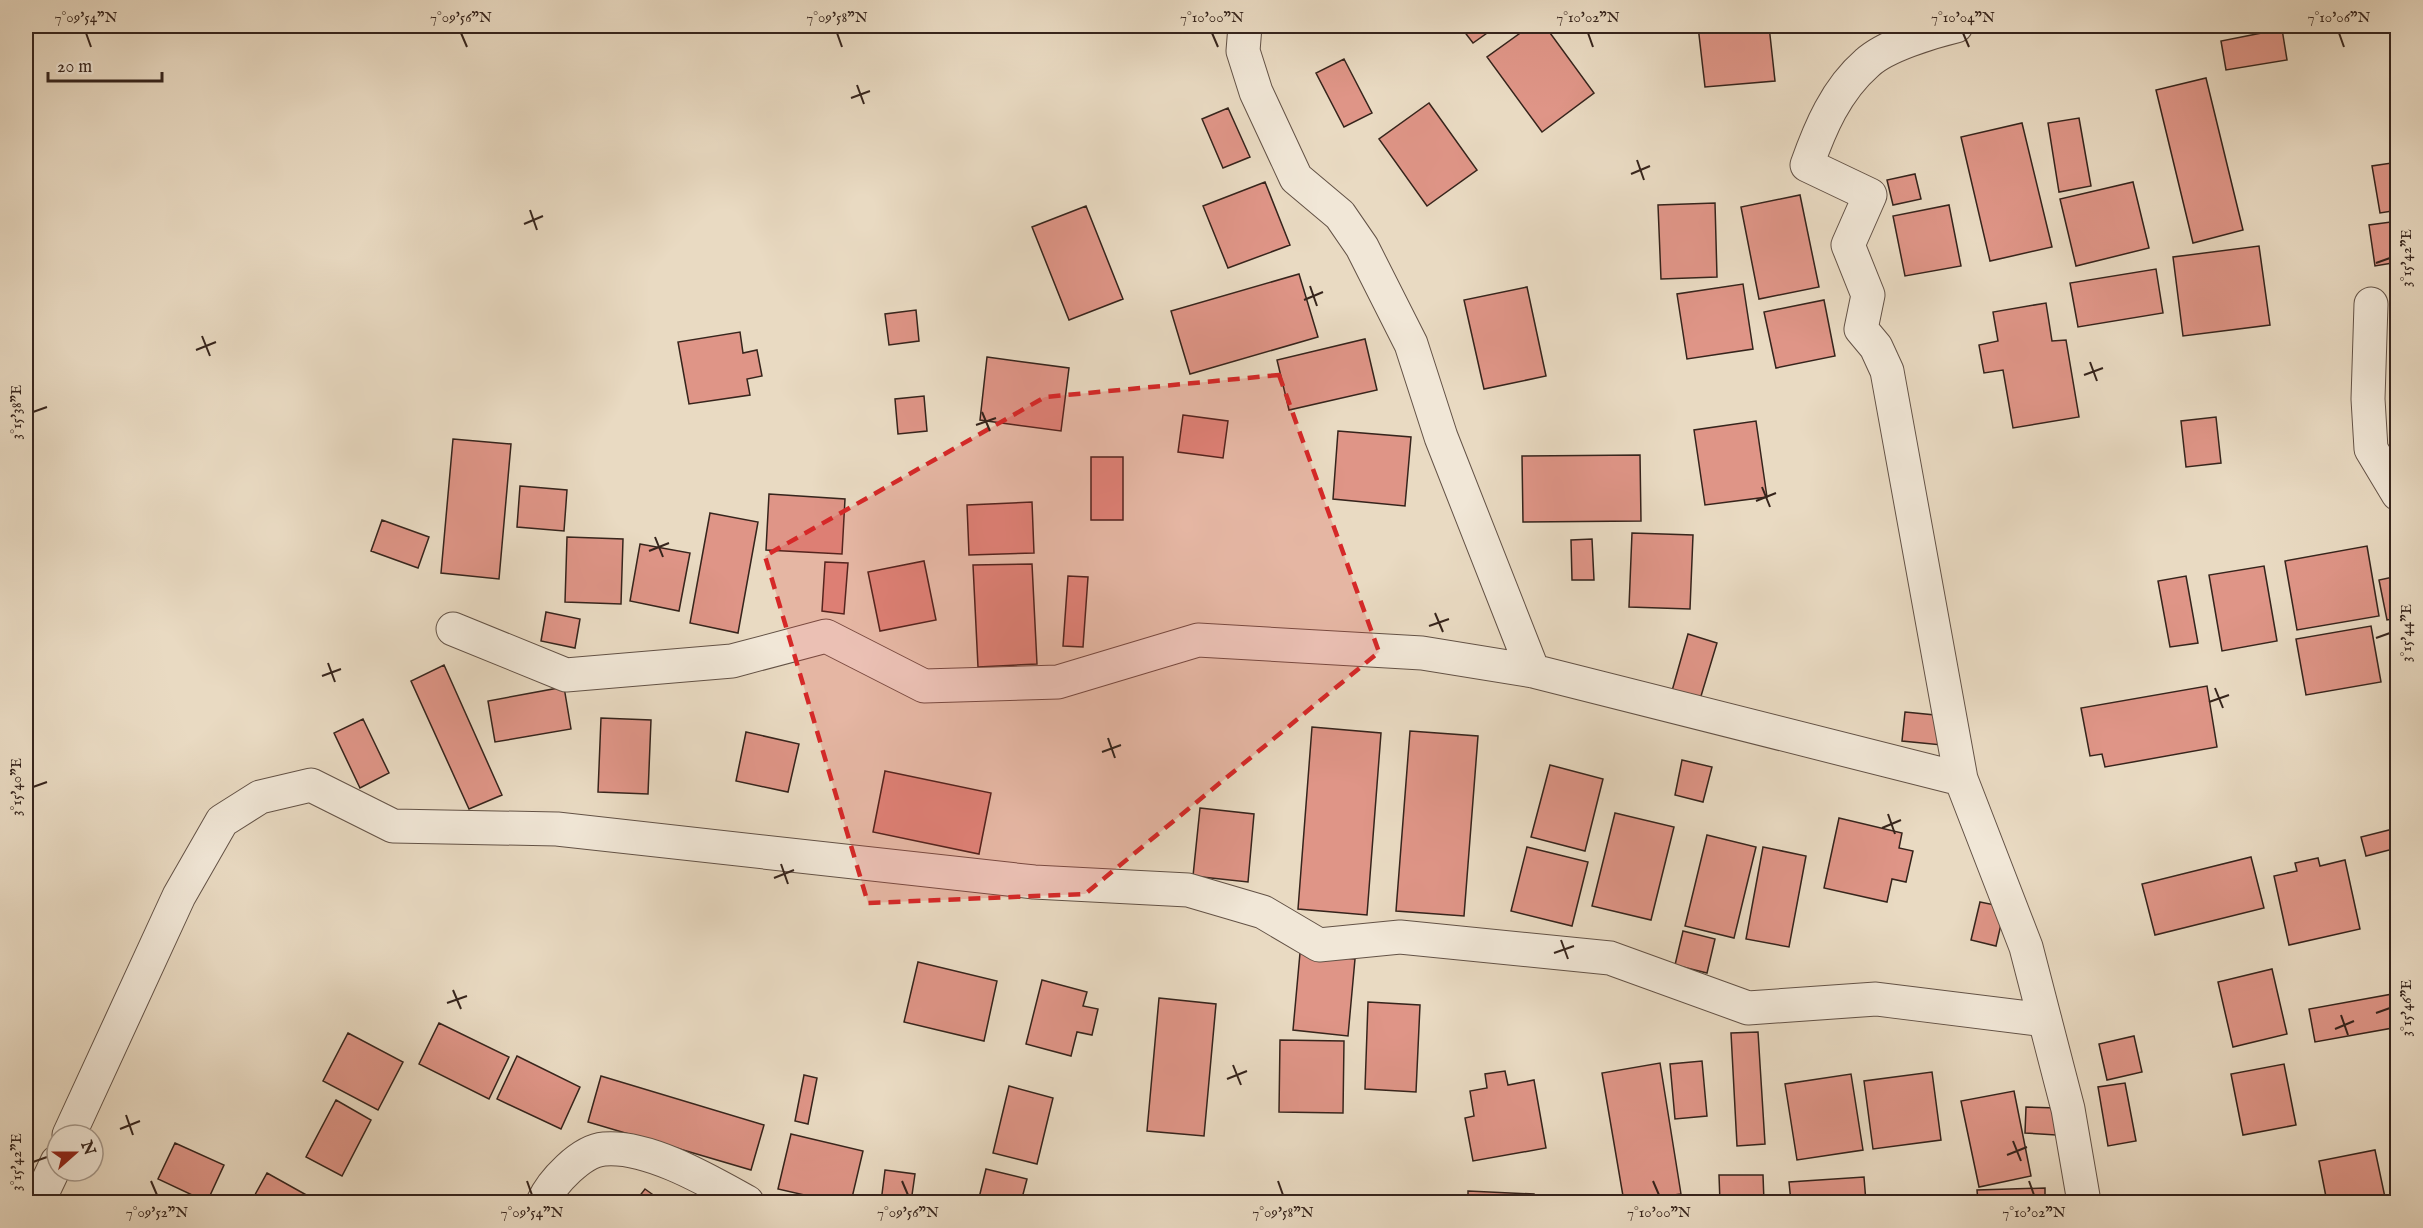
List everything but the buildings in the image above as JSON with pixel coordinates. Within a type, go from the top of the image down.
[{"type":"street","points":[[1245,26],[1243,51],[1256,92],[1296,177],[1340,215],[1362,247],[1410,344],[1441,436],[1533,671]]},
{"type":"street","points":[[1956,26],[1902,44],[1868,61],[1846,87],[1822,124],[1807,165],[1870,195],[1848,245],[1868,295],[1861,329],[1876,347],[1887,371],[1961,779],[2026,947],[2068,1108],[2084,1203]]},
{"type":"street","points":[[2371,304],[2368,399],[2371,449],[2397,494]]},
{"type":"street","points":[[453,629],[566,675],[732,661],[826,636],[924,686],[1059,682],[1198,640],[1422,653],[1533,671],[1961,779]]},
{"type":"street","points":[[75,1123],[179,896],[222,821],[260,797],[311,785],[393,826],[557,829],[1034,882],[1188,890],[1263,912],[1319,945],[1400,937],[1610,958],[1748,1008],[1876,999],[2045,1020]]},
{"type":"street","points":[[543,1203],[549,1190],[575,1162],[603,1149],[645,1154],[716,1185],[747,1203]]},
{"type":"street","points":[[38,1203],[47,1183]]},
{"type":"highlighted area","points":[[1279,375],[1379,652],[1085,894],[868,903],[765,556],[1045,397]]}]
